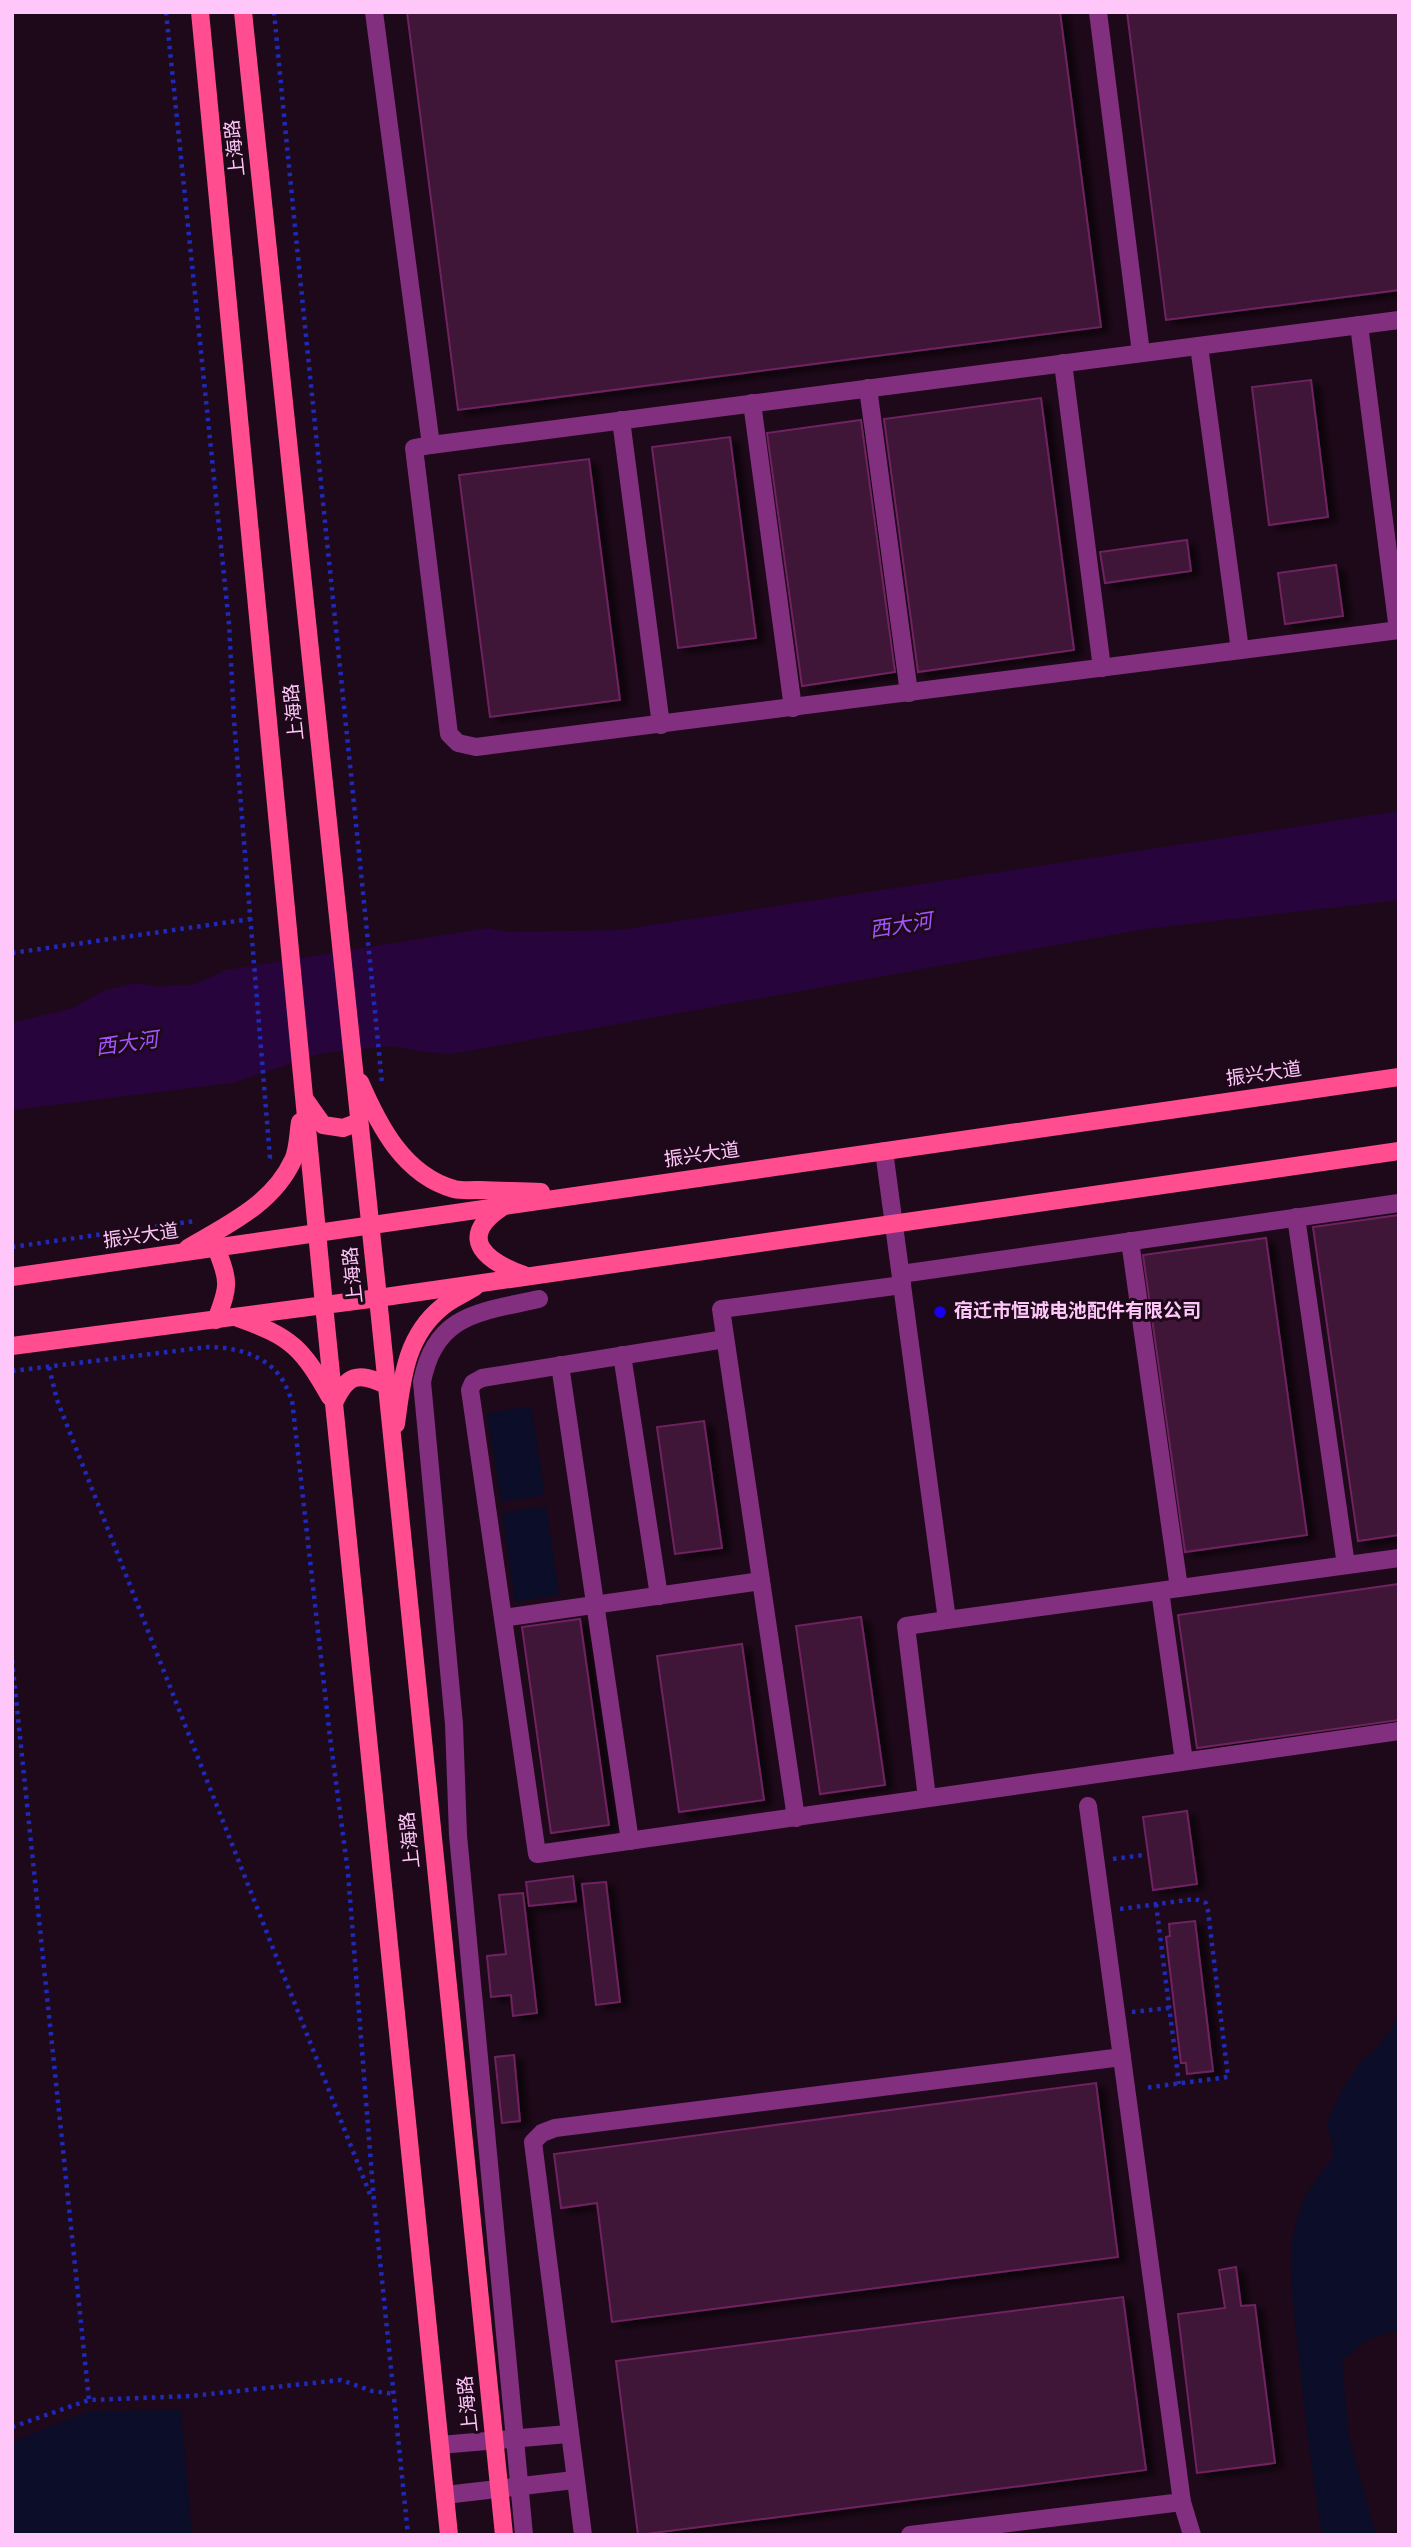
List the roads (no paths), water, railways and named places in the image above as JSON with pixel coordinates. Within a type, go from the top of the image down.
[{"type":"main road","name":"上海路","points":[[200,12],[324,1305],[449,2535]]},
{"type":"main road","name":"上海路","points":[[243,12],[504,2535]]},
{"type":"main road","points":[[353,1065],[375,1116],[387,1136],[405,1159],[430,1178],[455,1190],[590,1193]]},
{"type":"main road","name":"振兴大道","points":[[12,1277],[1399,1076]]},
{"type":"main road","points":[[304,1098],[323,1125],[343,1129],[359,1122]]},
{"type":"main road","points":[[181,1252],[251,1211],[273,1189],[294,1159],[304,1098]]},
{"type":"main road","points":[[12,1346],[378,1298],[1399,1151]]},
{"type":"main road","points":[[503,1206],[486,1218],[480,1229],[480,1245],[486,1256],[499,1266],[527,1276]]},
{"type":"main road","points":[[216,1247],[228,1278],[226,1294],[216,1320]]},
{"type":"main road","points":[[393,1452],[405,1364],[420,1330],[442,1306],[482,1283]]},
{"type":"main road","points":[[235,1317],[266,1328],[290,1342],[310,1362],[334,1403]]},
{"type":"main road","points":[[334,1403],[343,1384],[357,1377],[369,1377],[386,1385]]},
{"type":"lane","points":[[374,12],[432,444]]},
{"type":"lane","points":[[1098,12],[1141,353]]},
{"type":"lane","points":[[1359,325],[1398,630],[492,747],[458,743],[449,734],[414,448],[432,444],[1199,346],[1359,325],[1399,320]]},
{"type":"lane","points":[[1199,346],[1240,650]]},
{"type":"lane","points":[[1063,363],[1102,668]]},
{"type":"lane","points":[[868,388],[909,693]]},
{"type":"lane","points":[[752,403],[793,708]]},
{"type":"lane","points":[[621,420],[661,725]]},
{"type":"lane","points":[[884,1151],[947,1620]]},
{"type":"lane","points":[[796,1818],[721,1309],[1130,1241],[1399,1203]]},
{"type":"lane","points":[[1296,1217],[1346,1565]]},
{"type":"lane","points":[[1130,1241],[1179,1588]]},
{"type":"lane","points":[[524,2535],[458,1835],[454,1724],[422,1382],[425,1367],[440,1336],[456,1323],[488,1310],[540,1299]]},
{"type":"lane","points":[[725,1339],[482,1378],[472,1382],[470,1390],[537,1854],[1399,1731]]},
{"type":"lane","points":[[622,1355],[659,1595]]},
{"type":"lane","points":[[560,1365],[629,1841]]},
{"type":"lane","points":[[927,1798],[906,1626],[1399,1558]]},
{"type":"lane","points":[[503,1618],[761,1581]]},
{"type":"lane","points":[[1160,1591],[1184,1762]]},
{"type":"lane","points":[[1088,1806],[1182,2501],[1192,2535]]},
{"type":"lane","points":[[583,2535],[568,2434],[533,2142],[542,2133],[555,2128],[1122,2057]]},
{"type":"lane","points":[[440,2445],[568,2434]]},
{"type":"lane","points":[[445,2494],[574,2480]]},
{"type":"lane","points":[[910,2535],[1182,2501]]},
{"type":"water","name":"西大河","points":[[1399,811],[1399,900],[1145,929],[451,1054],[391,1046],[322,1053],[232,1083],[12,1110],[12,1023],[73,1008],[105,990],[137,983],[158,987],[195,984],[226,970],[488,928],[509,932],[619,930]]},
{"type":"place","name":"宿迁市恒诚电池配件有限公司","points":[[940,1312]]}]
